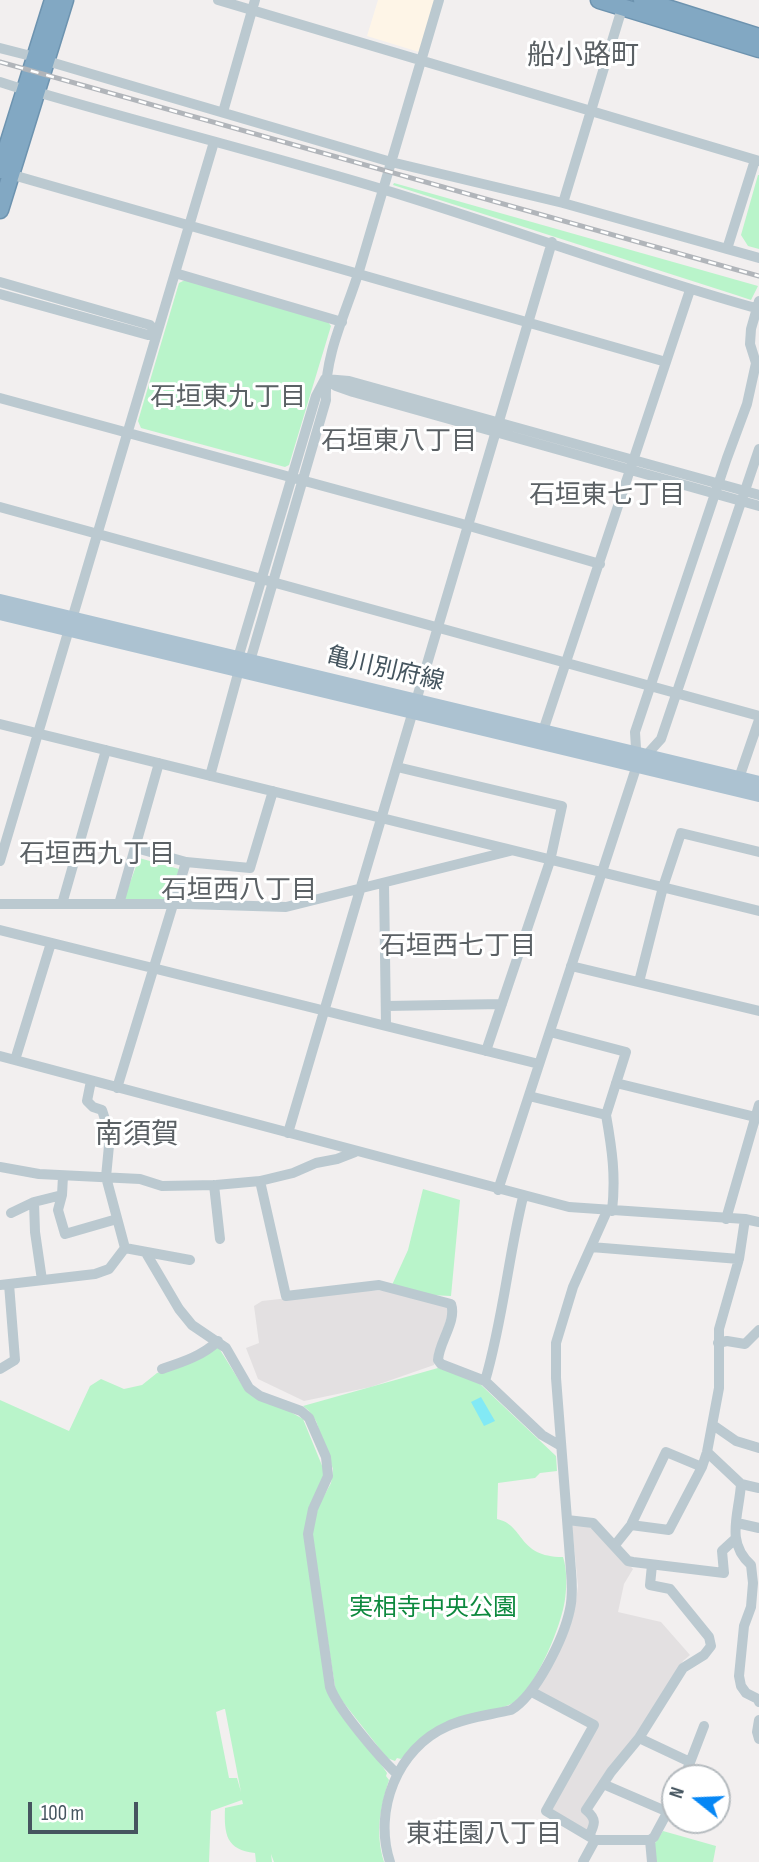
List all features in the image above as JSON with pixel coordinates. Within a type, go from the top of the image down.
[{"type":"highway","points":[[41,59],[52,0]]},
{"type":"highway","points":[[0,210],[4,172],[41,59],[65,0]]},
{"type":"highway","points":[[599,0],[621,3],[759,49]]},
{"type":"highway","points":[[642,0],[759,37]]},
{"type":"main road","name":"亀川別府線","points":[[0,601],[71,624]]},
{"type":"main road","name":"亀川別府線","points":[[0,613],[71,624],[640,758],[759,783]]},
{"type":"main road","name":"亀川別府線","points":[[415,706],[543,731],[759,794]]},
{"type":"street","points":[[218,0],[254,5],[421,60],[757,160],[727,249]]},
{"type":"street","points":[[210,776],[297,480],[316,396],[325,379],[358,274],[439,0]]},
{"type":"street","points":[[563,203],[621,3]]},
{"type":"street","points":[[223,112],[254,5]]},
{"type":"street","points":[[0,48],[391,162],[563,203],[759,258]]},
{"type":"street","points":[[0,82],[383,189],[552,242],[690,290],[758,306],[750,335],[756,362],[747,404],[635,732],[640,758],[498,1190]]},
{"type":"street","points":[[0,861],[6,821],[38,733],[214,142]]},
{"type":"street","points":[[4,172],[666,362]]},
{"type":"street","points":[[288,1133],[552,242]]},
{"type":"street","points":[[175,272],[342,322]]},
{"type":"street","points":[[0,282],[150,325],[157,333]]},
{"type":"street","points":[[543,731],[690,290]]},
{"type":"street","points":[[0,294],[148,335],[157,333]]},
{"type":"street","points":[[750,335],[759,352]]},
{"type":"street","points":[[325,379],[344,389],[742,496],[759,506]]},
{"type":"street","points":[[0,398],[600,564]]},
{"type":"street","points":[[640,758],[661,739],[759,449]]},
{"type":"street","points":[[742,496],[759,495]]},
{"type":"street","points":[[0,508],[759,718],[739,778]]},
{"type":"street","points":[[0,724],[759,911]]},
{"type":"street","points":[[62,905],[106,750]]},
{"type":"street","points":[[119,904],[159,763]]},
{"type":"street","points":[[397,767],[562,806],[550,861],[486,1051]]},
{"type":"street","points":[[136,848],[186,862],[250,868],[273,791]]},
{"type":"street","points":[[639,982],[663,887],[681,833],[759,852]]},
{"type":"street","points":[[0,904],[286,907],[513,850]]},
{"type":"street","points":[[117,1088],[186,862]]},
{"type":"street","points":[[384,883],[386,1025]]},
{"type":"street","points":[[0,930],[539,1064]]},
{"type":"street","points":[[15,1060],[51,943]]},
{"type":"street","points":[[571,966],[759,1011]]},
{"type":"street","points":[[386,1006],[502,1004]]},
{"type":"street","points":[[390,1862],[383,1825],[397,1774],[420,1745],[438,1731],[453,1724],[511,1710],[520,1705],[532,1692],[561,1636],[571,1606],[556,1343],[564,1311],[591,1247],[610,1211],[616,1183],[606,1115],[626,1052],[550,1032]]},
{"type":"street","points":[[0,1056],[523,1197],[569,1207],[759,1222]]},
{"type":"street","points":[[91,1081],[87,1101],[102,1110],[110,1135],[106,1177],[125,1248]]},
{"type":"street","points":[[617,1083],[757,1118]]},
{"type":"street","points":[[529,1096],[606,1115]]},
{"type":"street","points":[[726,1219],[759,1105]]},
{"type":"street","points":[[0,1167],[63,1177],[140,1179],[162,1186],[214,1185],[260,1181],[355,1152]]},
{"type":"street","points":[[63,1177],[58,1210],[65,1234],[117,1219]]},
{"type":"street","points":[[260,1181],[286,1296],[379,1285],[450,1304],[453,1308],[452,1316],[438,1360],[485,1381],[542,1435],[561,1446]]},
{"type":"street","points":[[214,1185],[220,1240]]},
{"type":"street","points":[[11,1213],[34,1202],[62,1195]]},
{"type":"street","points":[[485,1381],[506,1292],[510,1247],[523,1197]]},
{"type":"street","points":[[34,1202],[42,1280]]},
{"type":"street","points":[[631,1525],[669,1530],[702,1468],[719,1388],[719,1329],[739,1259],[745,1219]]},
{"type":"street","points":[[591,1247],[739,1259]]},
{"type":"street","points":[[0,1369],[15,1360],[4,1284],[102,1272],[108,1269],[125,1248]]},
{"type":"street","points":[[125,1248],[190,1260]]},
{"type":"street","points":[[146,1253],[179,1309],[192,1325],[226,1348],[249,1388],[260,1396],[301,1411],[312,1423],[328,1469],[327,1481],[313,1509],[308,1534],[329,1683],[335,1698],[397,1774]]},
{"type":"street","points":[[718,1343],[727,1341],[745,1344],[759,1330]]},
{"type":"street","points":[[162,1369],[207,1351],[218,1341]]},
{"type":"street","points":[[713,1425],[736,1441],[759,1448]]},
{"type":"street","points":[[615,1545],[631,1525],[666,1452],[702,1468]]},
{"type":"street","points":[[707,1452],[741,1484],[759,1488]]},
{"type":"street","points":[[741,1484],[734,1540],[742,1558],[751,1565],[755,1608],[744,1626],[739,1676],[746,1693],[759,1702]]},
{"type":"street","points":[[567,1520],[593,1523],[628,1561],[652,1565],[724,1573],[722,1551],[734,1540]]},
{"type":"street","points":[[737,1522],[759,1528]]},
{"type":"street","points":[[583,1862],[595,1820],[586,1810],[639,1738],[683,1668],[704,1655],[711,1646],[709,1637],[670,1589],[650,1585],[652,1565]]},
{"type":"street","points":[[532,1692],[594,1725],[545,1811],[592,1838],[650,1840],[661,1824]]},
{"type":"street","points":[[759,1720],[759,1739]]},
{"type":"street","points":[[639,1738],[690,1762],[704,1726]]},
{"type":"street","points":[[603,1784],[661,1809]]},
{"type":"street","points":[[650,1840],[652,1862]]},
{"type":"shaded area","points":[[378,0],[435,0],[419,52],[367,36]]},
{"type":"shaded area","points":[[385,1290],[450,1305],[434,1365],[371,1387],[304,1401],[258,1379],[246,1348],[259,1343],[254,1306],[262,1301]]},
{"type":"shaded area","points":[[589,1524],[633,1569],[624,1584],[618,1612],[661,1622],[690,1655],[683,1661],[643,1726],[582,1809],[591,1821],[588,1832],[549,1811],[597,1724],[537,1690],[575,1609],[578,1586],[572,1526]]},
{"type":"green space","points":[[758,175],[759,249],[748,246],[741,235]]},
{"type":"green space","points":[[394,183],[758,286],[751,300],[393,185]]},
{"type":"green space","points":[[185,280],[328,322],[331,326],[289,465],[285,467],[141,428],[138,421],[179,283]]},
{"type":"green space","points":[[139,858],[179,869],[169,900],[124,899]]},
{"type":"green space","points":[[423,1189],[460,1200],[451,1296],[430,1295],[392,1285],[408,1250]]},
{"type":"green space","points":[[217,1345],[242,1385],[303,1419],[323,1468],[324,1476],[309,1507],[326,1684],[387,1773],[389,1780],[379,1831],[384,1862],[274,1862],[271,1854],[272,1862],[256,1862],[255,1853],[232,1844],[226,1833],[225,1808],[243,1804],[242,1800],[211,1811],[209,1862],[0,1862],[0,1400],[69,1431],[90,1386],[101,1379],[124,1389],[142,1385],[157,1373],[185,1364]],"holes":[[[225,1709],[241,1792],[237,1778],[229,1778],[216,1712]]]},
{"type":"green space","name":"実相寺中央公園","points":[[438,1368],[480,1384],[556,1456],[557,1471],[540,1473],[535,1478],[498,1483],[497,1519],[513,1527],[529,1547],[537,1552],[563,1557],[566,1594],[559,1624],[546,1656],[521,1696],[504,1707],[463,1716],[443,1724],[395,1761],[387,1758],[336,1693],[311,1533],[319,1505],[331,1483],[333,1469],[316,1421],[303,1406]]},
{"type":"green space","points":[[661,1834],[674,1834],[716,1846],[713,1862],[655,1862],[653,1846]]},
{"type":"water","points":[[481,1397],[495,1421],[484,1426],[471,1402]]},
{"type":"railway","points":[[0,62],[759,276]]},
{"type":"district","name":"船小路町","points":[[583,57]]},
{"type":"district","name":"石垣東九丁目","points":[[228,398]]},
{"type":"district","name":"石垣東八丁目","points":[[399,442]]},
{"type":"district","name":"石垣東七丁目","points":[[607,496]]},
{"type":"district","name":"石垣西九丁目","points":[[97,855]]},
{"type":"district","name":"石垣西八丁目","points":[[239,891]]},
{"type":"district","name":"石垣西七丁目","points":[[458,947]]},
{"type":"district","name":"南須賀","points":[[137,1136]]},
{"type":"district","name":"東荘園八丁目","points":[[484,1835]]}]
